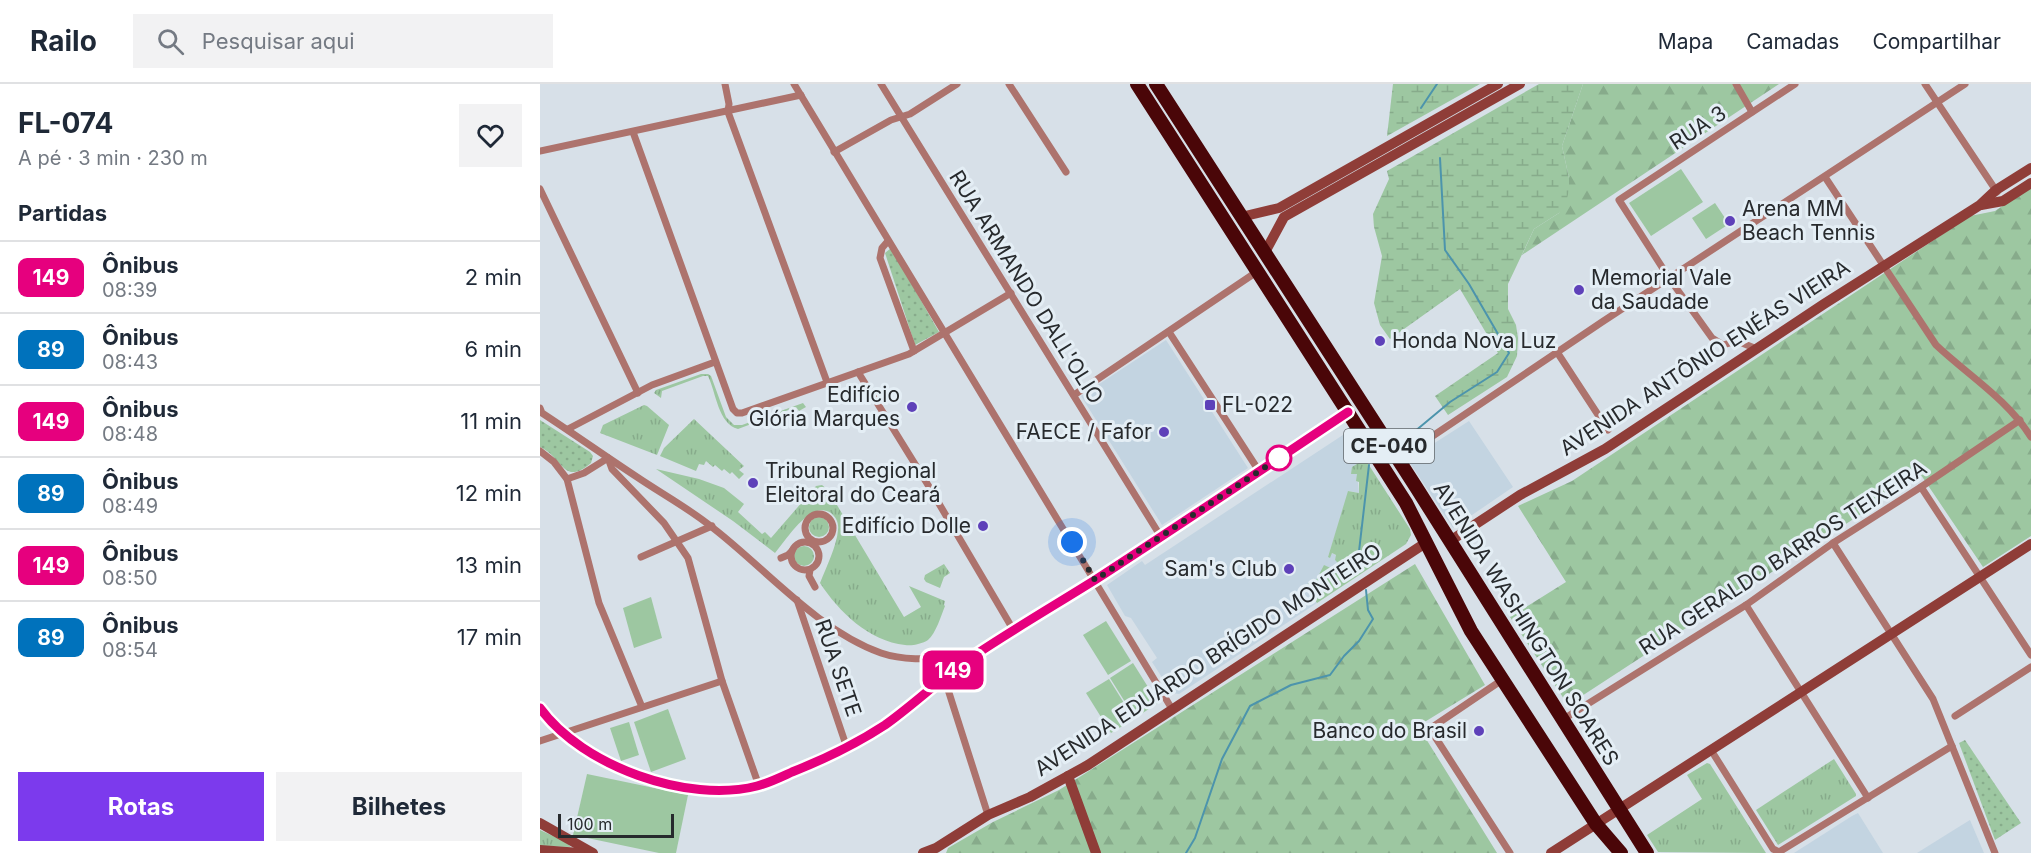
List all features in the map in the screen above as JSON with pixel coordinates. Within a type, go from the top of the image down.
[{"type":"highway","name":"AVENIDA WASHINGTON SOARES","points":[[1137,84],[1406,503],[1459,610],[1502,680],[1596,824],[1621,853]]},
{"type":"highway","name":"AVENIDA WASHINGTON SOARES","points":[[1156,84],[1450,541],[1647,853]]},
{"type":"street","points":[[725,84],[729,104],[728,112],[827,382]]},
{"type":"street","points":[[794,84],[1172,709]]},
{"type":"street","name":"RUA ARMANDO DALL'OLIO","points":[[881,84],[1161,537]]},
{"type":"street","points":[[834,152],[891,120],[910,114],[957,84]]},
{"type":"street","points":[[1009,84],[1066,172]]},
{"type":"street","points":[[1264,254],[1282,212],[1498,84]]},
{"type":"street","points":[[1241,217],[1282,212],[1520,84]]},
{"type":"street","points":[[1736,84],[1752,112]]},
{"type":"street","name":"RUA 3","points":[[1669,278],[1619,200],[1795,84]]},
{"type":"street","points":[[1925,84],[2003,201]]},
{"type":"street","points":[[1397,460],[1965,84]]},
{"type":"street","points":[[540,151],[801,95]]},
{"type":"street","points":[[633,132],[715,362],[733,409],[737,413],[914,351],[1011,293]]},
{"type":"street","name":"AVENIDA ANTÔNIO ENÉAS VIEIRA","points":[[1450,541],[1520,495],[1605,449],[1980,205],[1996,190],[2030,172]]},
{"type":"street","points":[[1825,177],[1936,345],[2008,407],[2031,436]]},
{"type":"street","name":"AVENIDA ANTÔNIO ENÉAS VIEIRA","points":[[1980,205],[2003,201],[2031,183]]},
{"type":"street","points":[[540,189],[638,393]]},
{"type":"street","points":[[888,241],[882,248],[880,258],[914,351]]},
{"type":"street","points":[[1074,395],[1258,271]]},
{"type":"street","points":[[1669,278],[1712,339],[1723,345],[1737,341],[1757,349]]},
{"type":"street","points":[[1169,332],[1259,471]]},
{"type":"street","points":[[1557,352],[1608,429]]},
{"type":"street","points":[[568,429],[652,385],[715,362]]},
{"type":"street","points":[[858,372],[1014,631]]},
{"type":"street","points":[[541,412],[712,526],[797,600],[851,639],[883,653],[909,659],[975,655]]},
{"type":"street","points":[[540,708],[565,733],[600,758],[620,769],[649,780],[683,787],[726,790],[759,786],[825,759],[887,724],[944,677],[975,655],[1095,580],[1348,412]]},
{"type":"street","name":"RUA GERALDO BARROS TEIXEIRA","points":[[1562,720],[1746,605],[1833,543],[2020,420]]},
{"type":"street","points":[[540,451],[554,462],[567,479],[599,603],[642,707]]},
{"type":"street","points":[[567,479],[584,473],[608,458]]},
{"type":"street","points":[[608,458],[612,469],[644,500],[678,541],[688,558],[722,681],[759,786]]},
{"type":"street","points":[[1921,487],[2031,654]]},
{"type":"street","points":[[781,558],[793,549],[806,522],[816,513],[826,515],[834,526],[818,564],[810,570],[801,570],[796,568],[791,560],[793,549],[802,542],[812,543],[818,550],[819,559]]},
{"type":"street","points":[[641,557],[712,526]]},
{"type":"street","points":[[805,527],[807,536],[815,542],[829,539]]},
{"type":"street","name":"AVENIDA EDUARDO BRÍGIDO MONTEIRO","points":[[923,853],[939,849],[988,816],[1068,776],[1427,542]]},
{"type":"street","points":[[1833,543],[1933,699],[1995,853]]},
{"type":"street","points":[[1551,853],[2031,544]]},
{"type":"street","points":[[810,570],[809,576],[815,587]]},
{"type":"street","name":"RUA SETE","points":[[797,600],[847,748]]},
{"type":"street","points":[[1746,605],[1868,798]]},
{"type":"street","points":[[1955,716],[2031,667]]},
{"type":"street","points":[[944,677],[988,816]]},
{"type":"street","points":[[1502,680],[1434,726],[1432,732],[1510,853]]},
{"type":"street","points":[[540,741],[722,681]]},
{"type":"street","points":[[1711,750],[1777,852],[1952,746]]},
{"type":"street","points":[[1068,776],[1096,853]]},
{"type":"street","points":[[540,824],[593,853]]},
{"type":"street","points":[[540,850],[580,853]]},
{"type":"shaded area","name":"FAECE / Fafor","points":[[1166,340],[1248,468],[1162,525],[1081,396]]},
{"type":"shaded area","points":[[1469,421],[1513,487],[1453,528],[1408,460]]},
{"type":"shaded area","points":[[1346,433],[1350,434],[1366,458],[1357,474],[1359,493],[1349,491],[1328,557],[1332,553],[1337,556],[1335,560],[1339,563],[1335,571],[1314,584],[1309,582],[1307,589],[1317,603],[1179,694],[1172,693],[1152,662],[1157,658],[1131,618],[1125,616],[1107,585],[1142,561],[1145,565]]},
{"type":"shaded area","points":[[1858,813],[1883,853],[1794,853],[1852,816]]},
{"type":"shaded area","points":[[1970,820],[1984,853],[1917,853],[1957,828]]},
{"type":"green space","points":[[1393,84],[1480,84],[1387,136]]},
{"type":"green space","points":[[1539,84],[1583,84],[1562,146],[1569,178],[1566,203],[1559,213],[1534,229],[1508,284],[1508,309],[1516,325],[1518,338],[1517,356],[1507,377],[1448,415],[1435,396],[1498,353],[1460,289],[1390,339],[1380,325],[1374,303],[1382,256],[1373,214],[1389,179],[1387,171]]},
{"type":"green space","points":[[1583,84],[1779,84],[1522,255],[1534,229],[1559,213],[1569,178],[1562,146]]},
{"type":"green space","points":[[1681,169],[1703,202],[1651,236],[1629,203]]},
{"type":"green space","points":[[2031,187],[2031,536],[1983,567],[1921,475],[1568,705],[1510,617],[1566,582],[1518,506],[1572,481],[1970,216],[1995,211]]},
{"type":"green space","points":[[1715,203],[1729,224],[1706,239],[1692,218]]},
{"type":"green space","points":[[891,248],[939,332],[915,345],[885,253]]},
{"type":"green space","points":[[701,374],[711,376],[726,417],[734,425],[742,425],[803,403],[806,407],[799,411],[796,407],[738,429],[726,421],[718,407],[708,376],[662,391],[661,398],[654,393],[656,390]]},
{"type":"green space","points":[[644,405],[669,425],[657,455],[600,433],[603,425]]},
{"type":"green space","points":[[694,419],[744,466],[739,470],[744,474],[739,479],[732,472],[730,474],[724,469],[722,471],[706,461],[704,465],[699,464],[696,471],[660,456],[664,448]]},
{"type":"green space","points":[[540,420],[590,452],[593,456],[591,463],[582,470],[574,472],[564,468],[540,447]]},
{"type":"green space","points":[[1365,459],[1410,529],[1411,535],[1406,544],[1317,603],[1307,589],[1308,583],[1314,584],[1324,565],[1335,570],[1338,563],[1335,560],[1336,555],[1332,553],[1330,558],[1328,557],[1348,491],[1359,493],[1357,474],[1351,474],[1352,467]]},
{"type":"green space","points":[[656,469],[699,479],[724,488],[744,504],[738,512],[762,534],[765,532],[771,538],[816,486],[822,485],[828,490],[904,617],[921,607],[909,586],[945,601],[933,633],[923,643],[908,645],[892,642],[867,631],[836,604],[820,583],[837,536],[838,523],[831,513],[823,510],[807,516],[775,553],[733,521]]},
{"type":"green space","points":[[819,517],[826,520],[829,527],[826,534],[819,537],[812,534],[809,527],[812,520]]},
{"type":"green space","points":[[804,546],[811,549],[814,556],[811,563],[804,566],[797,563],[794,556],[797,549]]},
{"type":"green space","points":[[944,564],[950,573],[944,577],[940,588],[926,582],[925,575]]},
{"type":"green space","points":[[1415,564],[1485,685],[1418,726],[1497,853],[946,853],[948,848],[993,822],[1059,790]]},
{"type":"green space","points":[[651,597],[662,638],[634,648],[623,608]]},
{"type":"green space","points":[[1106,621],[1131,661],[1108,675],[1083,635]]},
{"type":"green space","points":[[1133,663],[1158,703],[1135,718],[1110,678]]},
{"type":"green space","points":[[1109,679],[1134,719],[1111,733],[1086,693]]},
{"type":"green space","points":[[668,709],[686,759],[651,772],[634,722]]},
{"type":"green space","points":[[629,722],[639,755],[621,761],[610,728]]},
{"type":"green space","points":[[1965,740],[2021,823],[1995,840],[1959,743]]},
{"type":"green space","points":[[1834,759],[1856,796],[1778,845],[1756,810]]},
{"type":"green space","points":[[1707,763],[1710,764],[1766,853],[1658,852],[1647,835],[1702,799],[1687,775]]},
{"type":"green space","points":[[587,774],[688,795],[676,853],[659,853],[573,835]]},
{"type":"green space","points":[[540,830],[564,841],[571,847],[540,846]]},
{"type":"waterway","points":[[1421,108],[1437,84]]},
{"type":"waterway","points":[[1396,447],[1450,402],[1497,372],[1509,353],[1469,284],[1445,250],[1440,158]]},
{"type":"waterway","points":[[1358,560],[1369,465]]},
{"type":"waterway","points":[[1186,853],[1195,838],[1222,759],[1250,706],[1291,685],[1330,675],[1359,641],[1373,619],[1368,610],[1366,590]]},
{"type":"bus line","name":"149","points":[[540,708],[565,733],[600,758],[620,769],[649,780],[683,787],[726,790],[759,786],[825,759],[887,724],[944,677],[975,655],[1161,537],[1348,412]]},
{"type":"place","name":"Arena MM Beach Tennis","points":[[1730,221]]},
{"type":"place","name":"Memorial Vale da Saudade","points":[[1579,290]]},
{"type":"place","name":"Honda Nova Luz","points":[[1380,341]]},
{"type":"place","name":"FL-022","points":[[1210,405]]},
{"type":"place","name":"Edifício Glória Marques","points":[[912,407]]},
{"type":"place","name":"FAECE / Fafor","points":[[1164,432]]},
{"type":"place","name":"Tribunal Regional Eleitoral do Ceará","points":[[753,483]]},
{"type":"place","name":"Edifício Dolle","points":[[983,526]]},
{"type":"place","name":"Sam's Club","points":[[1289,569]]},
{"type":"place","name":"Banco do Brasil","points":[[1479,731]]},
{"type":"route","points":[[1072,542],[1095,580],[1279,458]]}]
